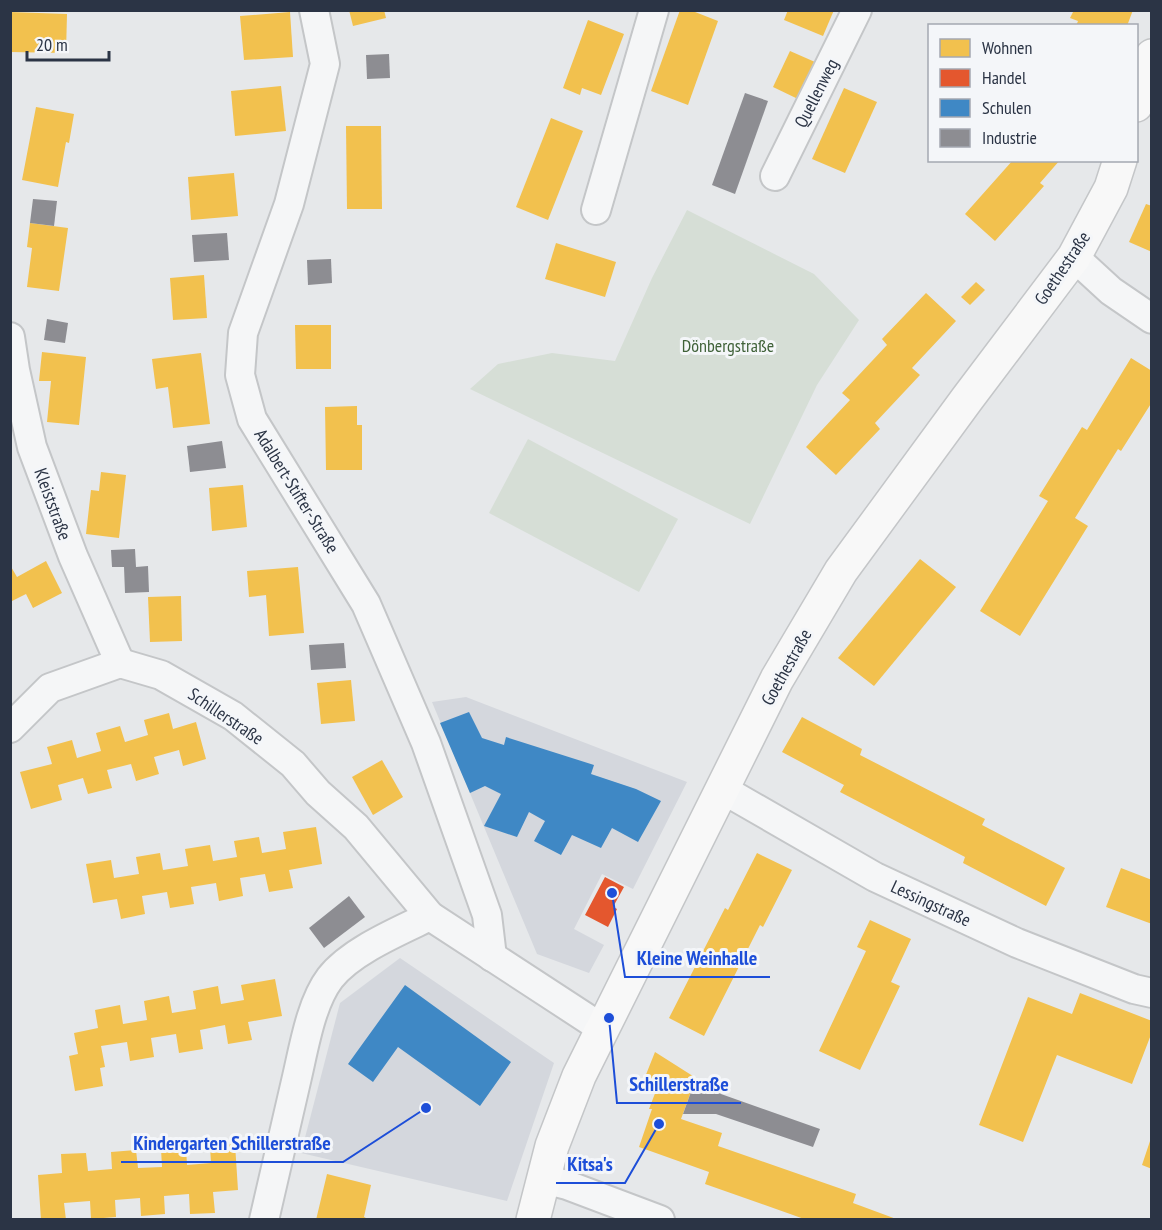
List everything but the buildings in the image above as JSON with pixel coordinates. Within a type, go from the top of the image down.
[{"type":"street","name":"Adalbert-Stifter-Straße","points":[[314,10],[325,64],[289,204],[243,333],[240,375],[252,419],[366,604],[417,721],[487,915],[492,957]]},
{"type":"street","points":[[596,210],[654,10]]},
{"type":"street","name":"Quellenweg","points":[[775,176],[858,10]]},
{"type":"street","points":[[1138,102],[1152,56]]},
{"type":"street","name":"Goethestraße","points":[[533,1220],[552,1146],[579,1076],[777,679],[841,571],[1074,257],[1111,188],[1119,162]]},
{"type":"street","points":[[1074,257],[1111,291],[1152,319]]},
{"type":"street","name":"Kleiststraße","points":[[10,337],[32,447],[73,556],[120,663]]},
{"type":"street","name":"Schillerstraße","points":[[120,663],[161,675],[232,717],[293,764],[318,793],[356,827],[430,916],[603,1029]]},
{"type":"street","points":[[10,728],[50,688],[120,663]]},
{"type":"street","name":"Lessingstraße","points":[[723,789],[875,877],[1017,943],[1134,989],[1152,993]]},
{"type":"street","points":[[264,1220],[309,1029],[320,994],[331,977],[353,957],[379,941],[430,916]]},
{"type":"street","points":[[543,1179],[567,1185],[660,1220]]},
{"type":"shaded area","points":[[466,697],[687,782],[633,889],[602,874],[574,929],[604,945],[589,973],[537,954],[432,702]]},
{"type":"shaded area","points":[[400,958],[554,1063],[507,1201],[301,1153],[340,1003]]},
{"type":"green space","name":"Dönbergstraße","points":[[687,210],[814,274],[859,320],[817,385],[750,524],[470,389],[498,364],[552,353],[615,361],[652,278]]},
{"type":"green space","points":[[528,439],[678,519],[639,592],[489,513]]},
{"type":"place","name":"Kleine Weinhalle","points":[[612,893]]},
{"type":"place","name":"Schillerstraße","points":[[609,1018]]},
{"type":"place","name":"Kindergarten Schillerstraße","points":[[426,1108]]},
{"type":"place","name":"Kitsa's","points":[[659,1124]]}]
